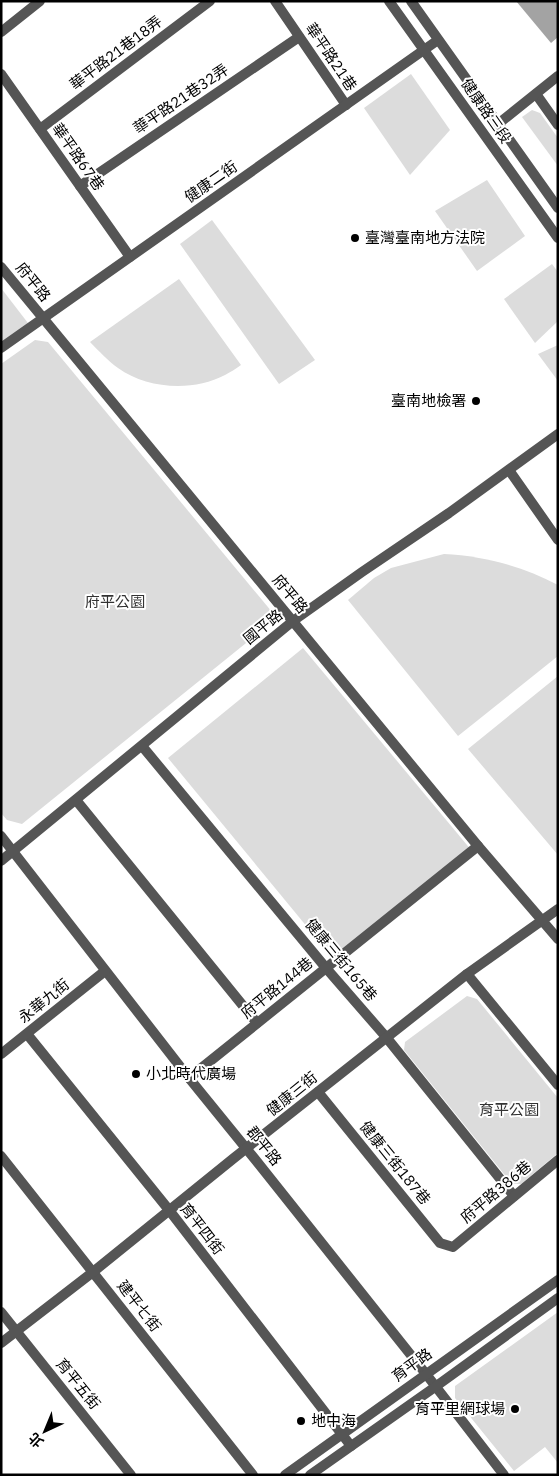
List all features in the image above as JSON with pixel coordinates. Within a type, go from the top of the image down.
[{"type":"street","points":[[1,32],[40,1]]},
{"type":"street","name":"華平路21巷18弄","points":[[40,129],[210,1]]},
{"type":"street","name":"華平路21巷","points":[[275,1],[346,105]]},
{"type":"street","name":"健康路三段","points":[[389,1],[558,238]]},
{"type":"street","name":"健康路三段","points":[[411,1],[558,208]]},
{"type":"street","name":"華平路21巷32弄","points":[[80,186],[299,37]]},
{"type":"street","name":"健康二街","points":[[1,348],[438,40]]},
{"type":"street","name":"華平路67巷","points":[[1,74],[130,257]]},
{"type":"street","points":[[498,124],[558,76]]},
{"type":"street","points":[[536,94],[558,125]]},
{"type":"street","name":"府平路","points":[[1,267],[478,846],[558,939]]},
{"type":"street","name":"國平路","points":[[1,861],[293,621],[558,434]]},
{"type":"street","points":[[509,470],[558,540]]},
{"type":"street","name":"健康三街165巷","points":[[142,746],[326,968],[386,1037],[514,1196]]},
{"type":"street","points":[[76,800],[257,1023]]},
{"type":"street","name":"郡平路","points":[[1,836],[189,1078],[247,1148],[504,1475]]},
{"type":"street","name":"府平路144巷","points":[[189,1078],[478,846]]},
{"type":"street","name":"健康三街","points":[[1,1343],[93,1272],[386,1037],[467,974],[558,909]]},
{"type":"street","name":"永華九街","points":[[1,1054],[105,971]]},
{"type":"street","points":[[467,974],[558,1085]]},
{"type":"street","name":"育平四街","points":[[27,1034],[169,1210],[351,1446]]},
{"type":"street","name":"健康三街187巷","points":[[318,1092],[440,1243],[453,1247]]},
{"type":"street","name":"建平七街","points":[[1,1156],[253,1475]]},
{"type":"street","name":"府平路386巷","points":[[453,1247],[558,1160]]},
{"type":"street","name":"育平路","points":[[284,1475],[558,1280]]},
{"type":"street","name":"育平路","points":[[310,1475],[558,1298]]},
{"type":"street","name":"育平五街","points":[[1,1312],[131,1475]]},
{"type":"green space","points":[[411,74],[450,130],[410,175],[364,108]]},
{"type":"green space","points":[[532,110],[540,113],[558,138],[558,166],[522,117]]},
{"type":"green space","points":[[487,180],[525,236],[477,271],[435,211]]},
{"type":"green space","points":[[212,220],[315,360],[279,384],[180,244]]},
{"type":"green space","points":[[552,264],[558,272],[558,321],[535,343],[504,299]]},
{"type":"green space","points":[[179,279],[241,365],[225,375],[199,384],[170,386],[156,384],[130,375],[118,368],[90,342]]},
{"type":"green space","points":[[1,288],[31,327],[1,349]]},
{"type":"green space","name":"府平公園","points":[[35,340],[48,342],[277,618],[22,824],[7,820],[1,813],[1,364]]},
{"type":"green space","points":[[558,345],[558,381],[538,354]]},
{"type":"green space","points":[[444,554],[474,557],[503,563],[531,572],[558,585],[558,656],[458,736],[348,600],[374,578],[391,568]]},
{"type":"green space","points":[[303,648],[472,851],[336,962],[168,758]]},
{"type":"green space","points":[[558,676],[558,855],[468,749]]},
{"type":"green space","name":"育平公園","points":[[467,996],[477,999],[558,1098],[558,1153],[521,1184],[512,1184],[404,1050],[405,1042]]},
{"type":"green space","name":"育平里網球場","points":[[558,1312],[558,1463],[545,1447],[514,1471],[455,1398],[455,1386]]},
{"type":"shaded area","points":[[516,1],[558,1],[558,37],[551,43]]},
{"type":"place","name":"臺灣臺南地方法院","points":[[355,238]]},
{"type":"place","name":"臺南地檢署","points":[[476,401]]},
{"type":"place","name":"小北時代廣場","points":[[136,1074]]},
{"type":"place","name":"育平里網球場","points":[[515,1409]]},
{"type":"place","name":"地中海","points":[[301,1421]]}]
